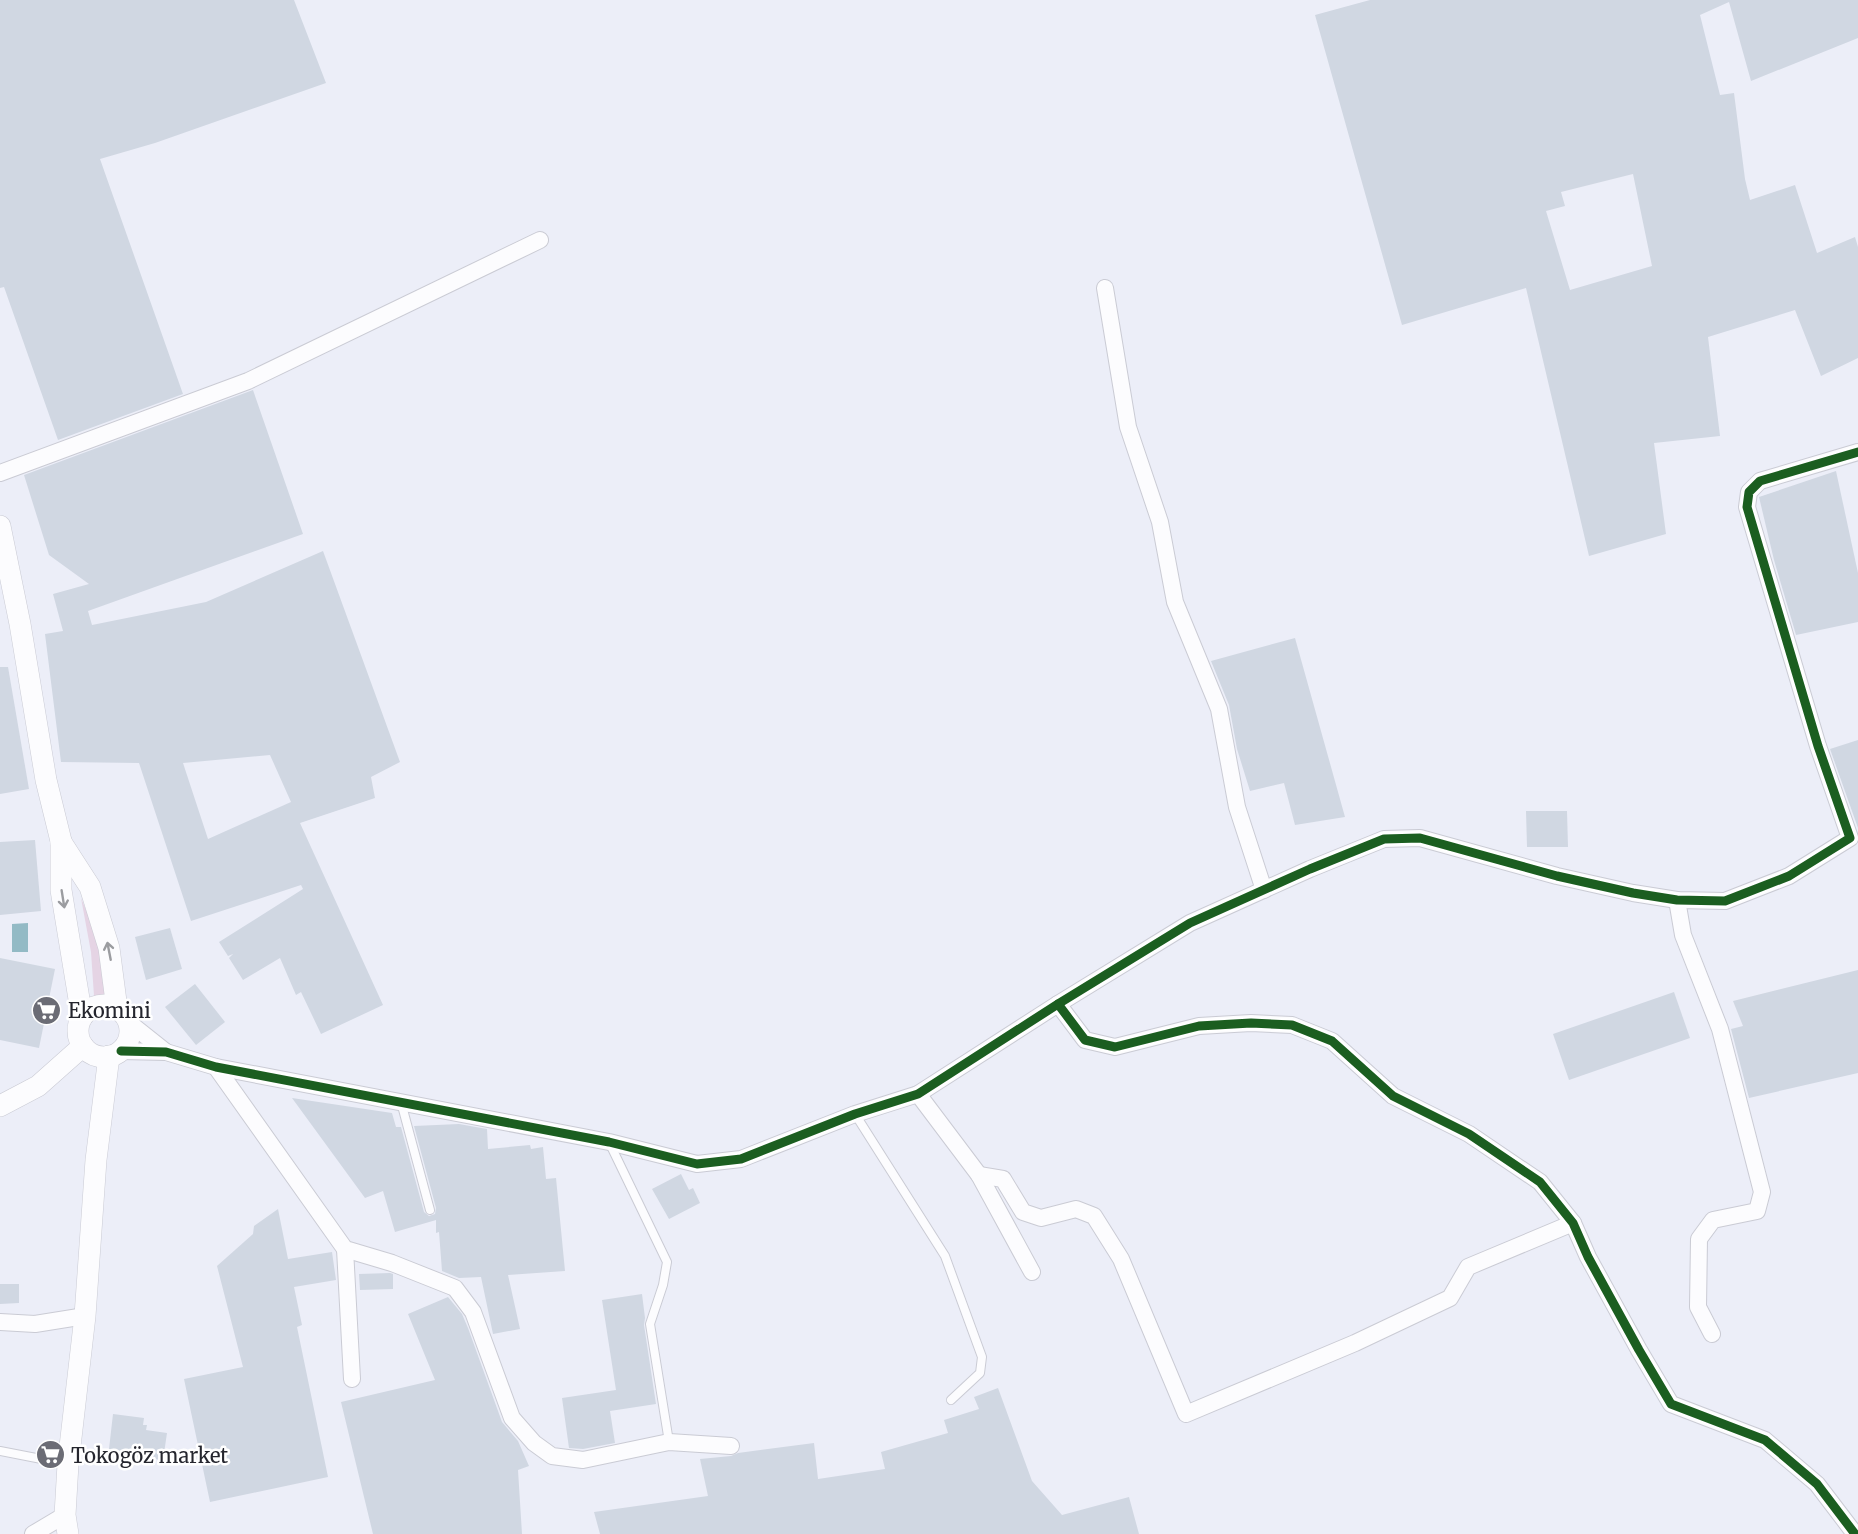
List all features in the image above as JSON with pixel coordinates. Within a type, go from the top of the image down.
[{"type":"street","points":[[0,473],[248,381],[540,240]]},
{"type":"street","points":[[1105,288],[1128,427],[1160,522],[1175,602],[1219,709],[1237,807],[1264,890]]},
{"type":"street","points":[[0,526],[20,624],[46,780],[61,841],[61,890],[82,1017],[78,1032],[83,1046],[94,1055],[166,1052],[216,1067],[609,1142],[697,1164],[741,1160],[855,1114],[918,1094],[1190,923],[1384,839],[1420,838],[1557,876],[1677,900],[1725,901],[1789,876],[1854,841],[1818,746],[1747,507],[1749,492],[1760,481],[1858,452]]},
{"type":"street","points":[[33,1534],[67,1525],[68,1464],[85,1316],[96,1160],[115,1053],[129,1036],[122,1015],[109,948],[90,887],[61,841]]},
{"type":"street","points":[[1677,900],[1683,935],[1720,1029],[1762,1192],[1757,1210],[1713,1220],[1699,1239],[1698,1307],[1712,1334]]},
{"type":"street","points":[[1058,1004],[1085,1040],[1115,1047],[1199,1026],[1251,1023],[1292,1024],[1332,1041],[1393,1096],[1469,1134],[1540,1182],[1573,1223],[1588,1257],[1671,1404],[1765,1440],[1817,1484],[1855,1534]]},
{"type":"street","points":[[82,1017],[87,1011],[102,1005],[122,1015],[166,1052]]},
{"type":"street","points":[[0,1106],[38,1086],[83,1046]]},
{"type":"street","points":[[216,1067],[345,1249],[352,1379]]},
{"type":"street","points":[[918,1094],[980,1175],[1032,1272]]},
{"type":"street","points":[[980,1175],[1004,1179],[1023,1212],[1041,1218],[1076,1209],[1094,1216],[1121,1259],[1186,1414],[1355,1343],[1450,1298],[1468,1267],[1573,1223]]},
{"type":"street","points":[[345,1249],[393,1263],[455,1288],[473,1312],[512,1418],[534,1443],[552,1456],[583,1460],[669,1442],[731,1446]]},
{"type":"street","points":[[0,1322],[35,1324],[85,1316]]},
{"type":"lane","points":[[401,1102],[430,1210]]},
{"type":"lane","points":[[855,1114],[945,1256],[982,1357],[980,1373],[951,1400]]},
{"type":"lane","points":[[609,1142],[667,1262],[663,1285],[650,1324],[669,1442]]},
{"type":"lane","points":[[0,1451],[68,1464]]},
{"type":"shaded area","points":[[81,898],[101,947],[108,996],[94,996],[91,952]]},
{"type":"water","points":[[28,923],[28,952],[12,952],[12,924]]},
{"type":"building","points":[[0,0],[294,0],[326,83],[155,143],[100,159],[183,394],[58,440],[4,287],[0,288]]},
{"type":"building","points":[[1370,0],[1858,0],[1858,38],[1751,81],[1729,2],[1700,15],[1720,95],[1734,93],[1745,179],[1750,200],[1795,185],[1817,253],[1855,237],[1858,247],[1858,358],[1821,376],[1795,310],[1708,337],[1720,436],[1654,443],[1666,534],[1589,556],[1526,288],[1402,325],[1315,15]],"holes":[[[1633,174],[1652,266],[1570,290],[1546,211],[1565,206],[1561,192]]]},
{"type":"building","points":[[253,390],[303,534],[88,611],[92,625],[206,602],[323,551],[400,762],[371,777],[375,798],[300,823],[383,1005],[321,1034],[301,992],[296,995],[280,958],[243,980],[229,958],[233,954],[228,956],[219,942],[303,889],[301,885],[191,921],[139,763],[61,762],[45,634],[63,631],[53,594],[89,584],[49,555],[24,475]],"holes":[[[270,755],[291,802],[208,839],[183,763]]]},
{"type":"building","points":[[1836,471],[1858,573],[1858,622],[1796,635],[1774,560],[1759,497]]},
{"type":"building","points":[[1295,638],[1345,817],[1295,825],[1284,783],[1250,791],[1237,749],[1229,705],[1211,661]]},
{"type":"building","points":[[0,667],[8,667],[29,789],[0,794]]},
{"type":"building","points":[[1858,740],[1858,828],[1830,749]]},
{"type":"building","points":[[1526,811],[1567,811],[1568,847],[1527,847]]},
{"type":"building","points":[[35,840],[41,911],[0,915],[0,842]]},
{"type":"building","points":[[170,928],[182,969],[146,980],[135,937]]},
{"type":"building","points":[[0,958],[55,969],[39,1048],[0,1040]]},
{"type":"building","points":[[1858,970],[1858,1073],[1749,1098],[1731,1029],[1743,1026],[1733,1001]]},
{"type":"building","points":[[195,984],[225,1022],[196,1045],[165,1007]]},
{"type":"building","points":[[1674,992],[1690,1038],[1569,1080],[1553,1034]]},
{"type":"building","points":[[292,1098],[392,1113],[396,1127],[401,1127],[424,1212],[429,1216],[435,1214],[436,1208],[414,1126],[459,1124],[487,1129],[488,1149],[530,1145],[531,1149],[543,1147],[546,1179],[556,1178],[565,1271],[508,1275],[520,1329],[493,1334],[481,1277],[459,1278],[442,1271],[436,1220],[395,1232],[383,1191],[365,1198]]},
{"type":"building","points":[[681,1174],[689,1190],[693,1188],[700,1203],[669,1219],[652,1189]]},
{"type":"building","points":[[278,1209],[288,1259],[332,1252],[336,1280],[294,1287],[302,1325],[297,1327],[328,1477],[210,1502],[184,1379],[243,1367],[217,1266],[253,1234],[254,1226]]},
{"type":"building","points":[[359,1274],[393,1274],[393,1289],[360,1290]]},
{"type":"building","points":[[0,1284],[19,1284],[19,1303],[0,1304]]},
{"type":"building","points":[[642,1294],[644,1325],[656,1404],[610,1411],[615,1443],[583,1449],[569,1448],[562,1398],[616,1390],[602,1300]]},
{"type":"building","points":[[448,1297],[462,1314],[502,1422],[518,1441],[529,1466],[518,1470],[522,1534],[373,1534],[341,1402],[435,1380],[408,1314]]},
{"type":"building","points":[[998,1388],[1032,1481],[1062,1515],[1129,1497],[1139,1534],[600,1534],[594,1512],[708,1496],[700,1459],[814,1443],[818,1479],[885,1469],[881,1452],[948,1433],[944,1420],[979,1409],[974,1397]]},
{"type":"building","points":[[113,1414],[144,1418],[143,1425],[147,1425],[146,1430],[167,1433],[163,1460],[128,1456],[129,1452],[109,1449]]},
{"type":"cycle path","points":[[121,1051],[166,1052],[216,1067],[609,1142],[697,1164],[741,1159],[855,1114],[918,1094],[1190,923],[1310,869],[1384,839],[1420,838],[1557,876],[1633,893],[1677,900],[1725,901],[1789,876],[1850,838],[1818,746],[1747,507],[1749,492],[1760,481],[1858,452]]},
{"type":"cycle path","points":[[1058,1004],[1085,1040],[1115,1047],[1199,1026],[1251,1023],[1292,1025],[1332,1041],[1393,1096],[1469,1134],[1540,1182],[1573,1223],[1588,1257],[1671,1404],[1765,1440],[1817,1484],[1855,1534]]},
{"type":"place","name":"Ekomini","points":[[47,1010]]},
{"type":"place","name":"Tokogöz market","points":[[50,1455]]}]
